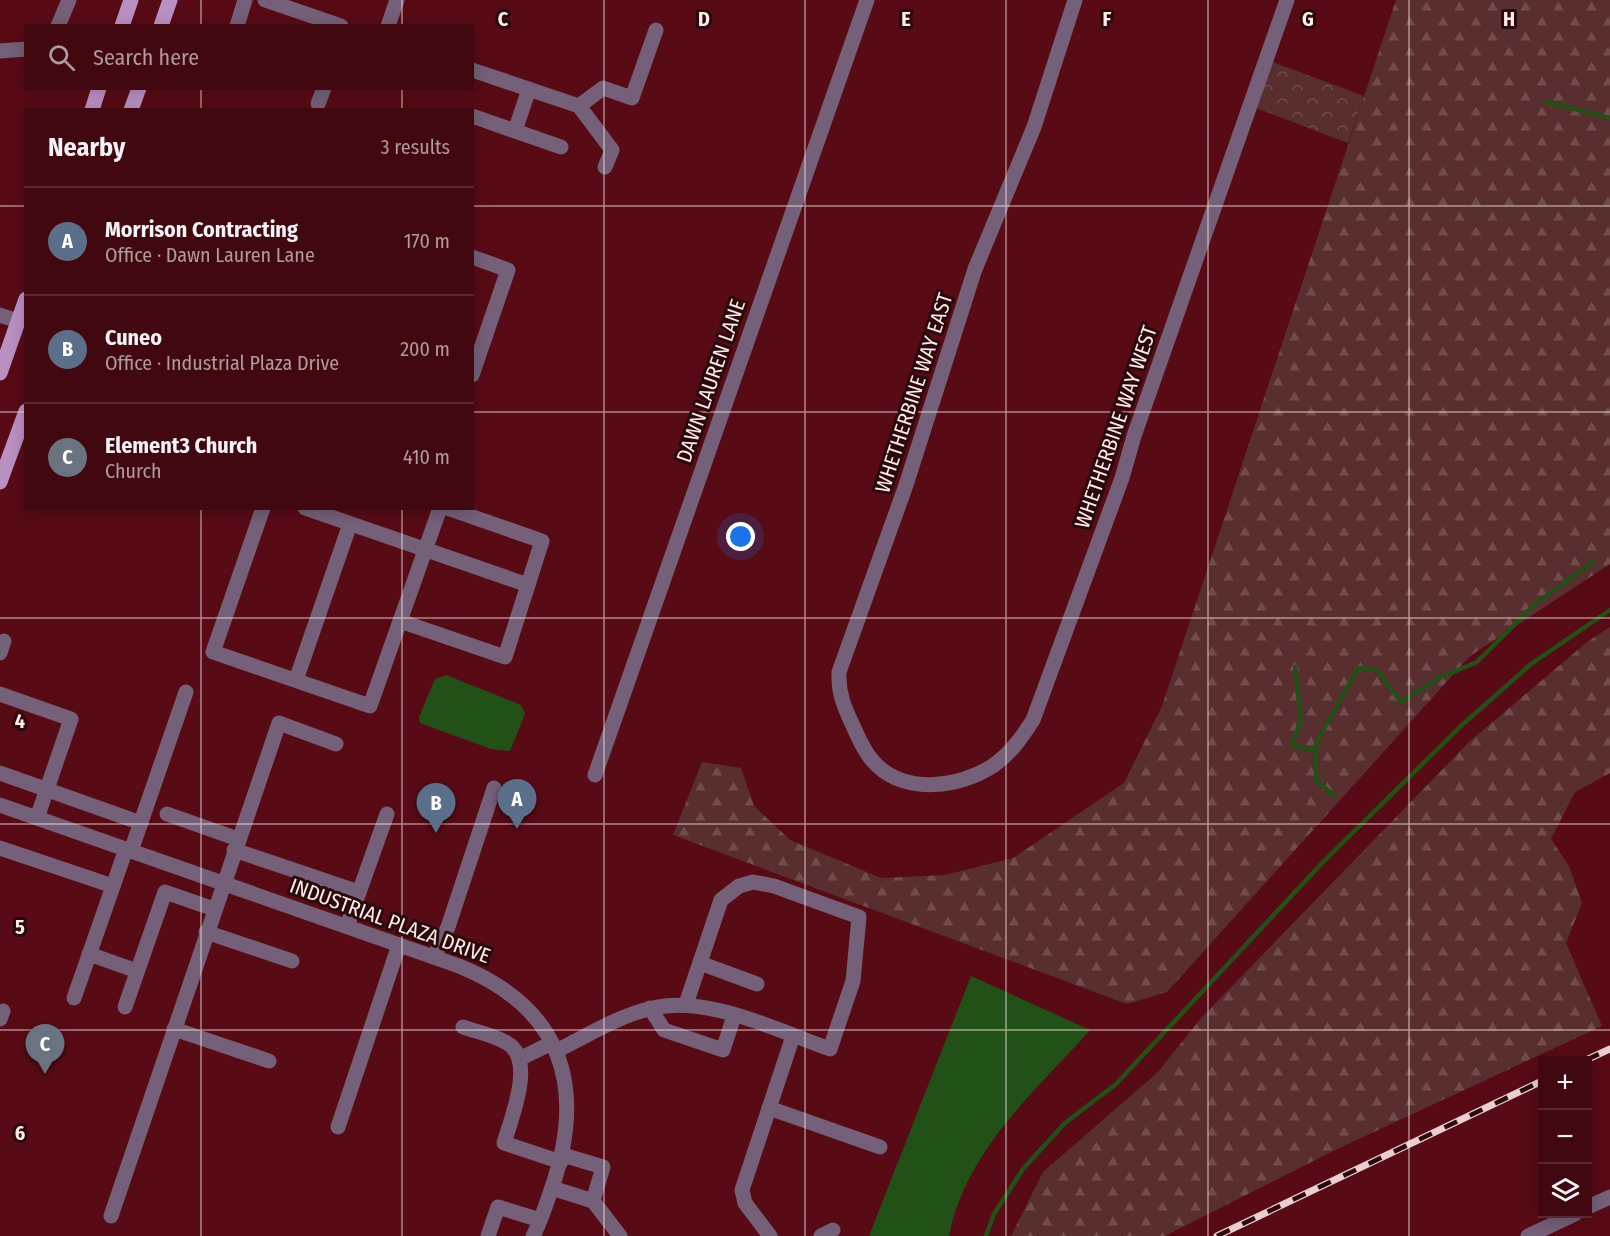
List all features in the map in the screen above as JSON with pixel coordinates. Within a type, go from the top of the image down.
[{"type":"main road","points":[[123,24],[130,0]]},
{"type":"main road","points":[[162,24],[170,0]]},
{"type":"main road","points":[[93,108],[98,90]]},
{"type":"main road","points":[[132,108],[138,90]]},
{"type":"main road","points":[[0,373],[22,322]]},
{"type":"main road","points":[[0,482],[24,416]]},
{"type":"street","points":[[59,24],[69,0]]},
{"type":"street","points":[[238,24],[245,0]]},
{"type":"street","points":[[266,0],[335,24]]},
{"type":"street","points":[[389,24],[397,0]]},
{"type":"street","name":"DAWN LAUREN LANE","points":[[595,775],[867,0]]},
{"type":"street","name":"WHETHERBINE WAY EAST","points":[[904,781],[873,762],[863,746],[838,689],[839,672],[917,453],[975,269],[1035,127],[1075,0]]},
{"type":"street","name":"WHETHERBINE WAY WEST","points":[[904,781],[930,786],[979,773],[1007,754],[1033,720],[1122,478],[1134,436],[1287,0]]},
{"type":"street","points":[[579,106],[603,88],[632,98],[656,30]]},
{"type":"street","points":[[0,51],[24,49]]},
{"type":"street","points":[[474,71],[579,106],[612,150],[605,167]]},
{"type":"street","points":[[514,130],[529,89]]},
{"type":"street","points":[[318,104],[323,90]]},
{"type":"street","points":[[474,117],[561,147]]},
{"type":"street","points":[[474,258],[508,270],[474,369]]},
{"type":"street","points":[[0,315],[22,322]]},
{"type":"street","points":[[262,510],[213,652],[370,706],[439,510]]},
{"type":"street","points":[[311,510],[528,585]]},
{"type":"street","points":[[400,621],[505,657],[542,541],[453,510]]},
{"type":"street","points":[[296,680],[350,524]]},
{"type":"street","points":[[74,998],[113,886],[141,823],[186,692]]},
{"type":"street","points":[[0,694],[71,719],[37,818]]},
{"type":"street","points":[[111,1216],[279,723],[336,744]]},
{"type":"street","points":[[0,773],[141,823]]},
{"type":"street","points":[[434,957],[448,927],[494,788]]},
{"type":"street","name":"INDUSTRIAL PLAZA DRIVE","points":[[0,805],[434,957],[487,977],[516,997],[537,1019],[554,1047],[567,1091],[568,1114],[562,1159],[533,1236]]},
{"type":"street","points":[[167,814],[236,844],[359,892]]},
{"type":"street","points":[[347,926],[387,814]]},
{"type":"street","points":[[0,848],[113,886]]},
{"type":"street","points":[[519,1059],[651,1008],[686,1004],[706,1006],[830,1049],[853,981],[859,917],[774,886],[753,882],[739,886],[721,900],[686,1004]]},
{"type":"street","points":[[124,1006],[165,892],[214,909]]},
{"type":"street","points":[[206,932],[292,961]]},
{"type":"street","points":[[338,1127],[399,945]]},
{"type":"street","points":[[89,954],[137,970]]},
{"type":"street","points":[[700,963],[757,984]]},
{"type":"street","points":[[651,1008],[664,1030],[723,1050],[734,1016]]},
{"type":"street","points":[[463,1027],[508,1043],[516,1050],[521,1080],[504,1143],[562,1159],[603,1167],[593,1201]]},
{"type":"street","points":[[174,1029],[269,1061]]},
{"type":"street","points":[[770,1236],[745,1203],[742,1190],[793,1036]]},
{"type":"street","points":[[769,1108],[880,1147]]},
{"type":"street","points":[[552,1188],[593,1201],[612,1233]]},
{"type":"street","points":[[1592,1206],[1610,1197]]},
{"type":"street","points":[[488,1236],[498,1207],[540,1220]]},
{"type":"street","points":[[1528,1236],[1566,1218]]},
{"type":"green space","points":[[1396,0],[1610,0],[1610,564],[1470,656],[1167,992],[1127,1004],[673,835],[702,762],[741,768],[754,806],[790,840],[881,878],[945,875],[1013,858],[1124,783],[1162,706]]},
{"type":"green space","points":[[1267,60],[1364,96],[1348,143],[1251,106]]},
{"type":"green space","points":[[1610,627],[1610,773],[1575,792],[1551,839],[1569,866],[1582,903],[1566,943],[1602,1026],[1333,1151],[1165,1236],[1011,1236],[1043,1172],[1157,1073],[1202,1017],[1469,742],[1587,642]]},
{"type":"shaded area","points":[[446,675],[521,705],[525,714],[510,751],[491,749],[420,723],[419,717],[435,679]]},
{"type":"shaded area","points":[[971,976],[1090,1030],[1025,1100],[986,1150],[970,1176],[949,1236],[869,1236]]},
{"type":"waterway","points":[[1547,102],[1610,118]]},
{"type":"waterway","points":[[1334,796],[1316,780],[1316,743],[1358,668],[1377,670],[1401,702],[1439,678],[1477,662],[1536,603],[1593,562]]},
{"type":"waterway","points":[[986,1236],[994,1214],[1023,1169],[1065,1123],[1116,1084],[1324,861],[1462,725],[1531,664],[1610,610]]},
{"type":"waterway","points":[[1295,667],[1301,720],[1292,745],[1316,751]]},
{"type":"railway","points":[[1592,1057],[1610,1049]]},
{"type":"railway","points":[[1217,1236],[1538,1083]]},
{"type":"place","name":"Morrison Contracting","points":[[517,829]]},
{"type":"place","name":"Cuneo","points":[[436,833]]},
{"type":"place","name":"Element3 Church","points":[[45,1074]]}]
